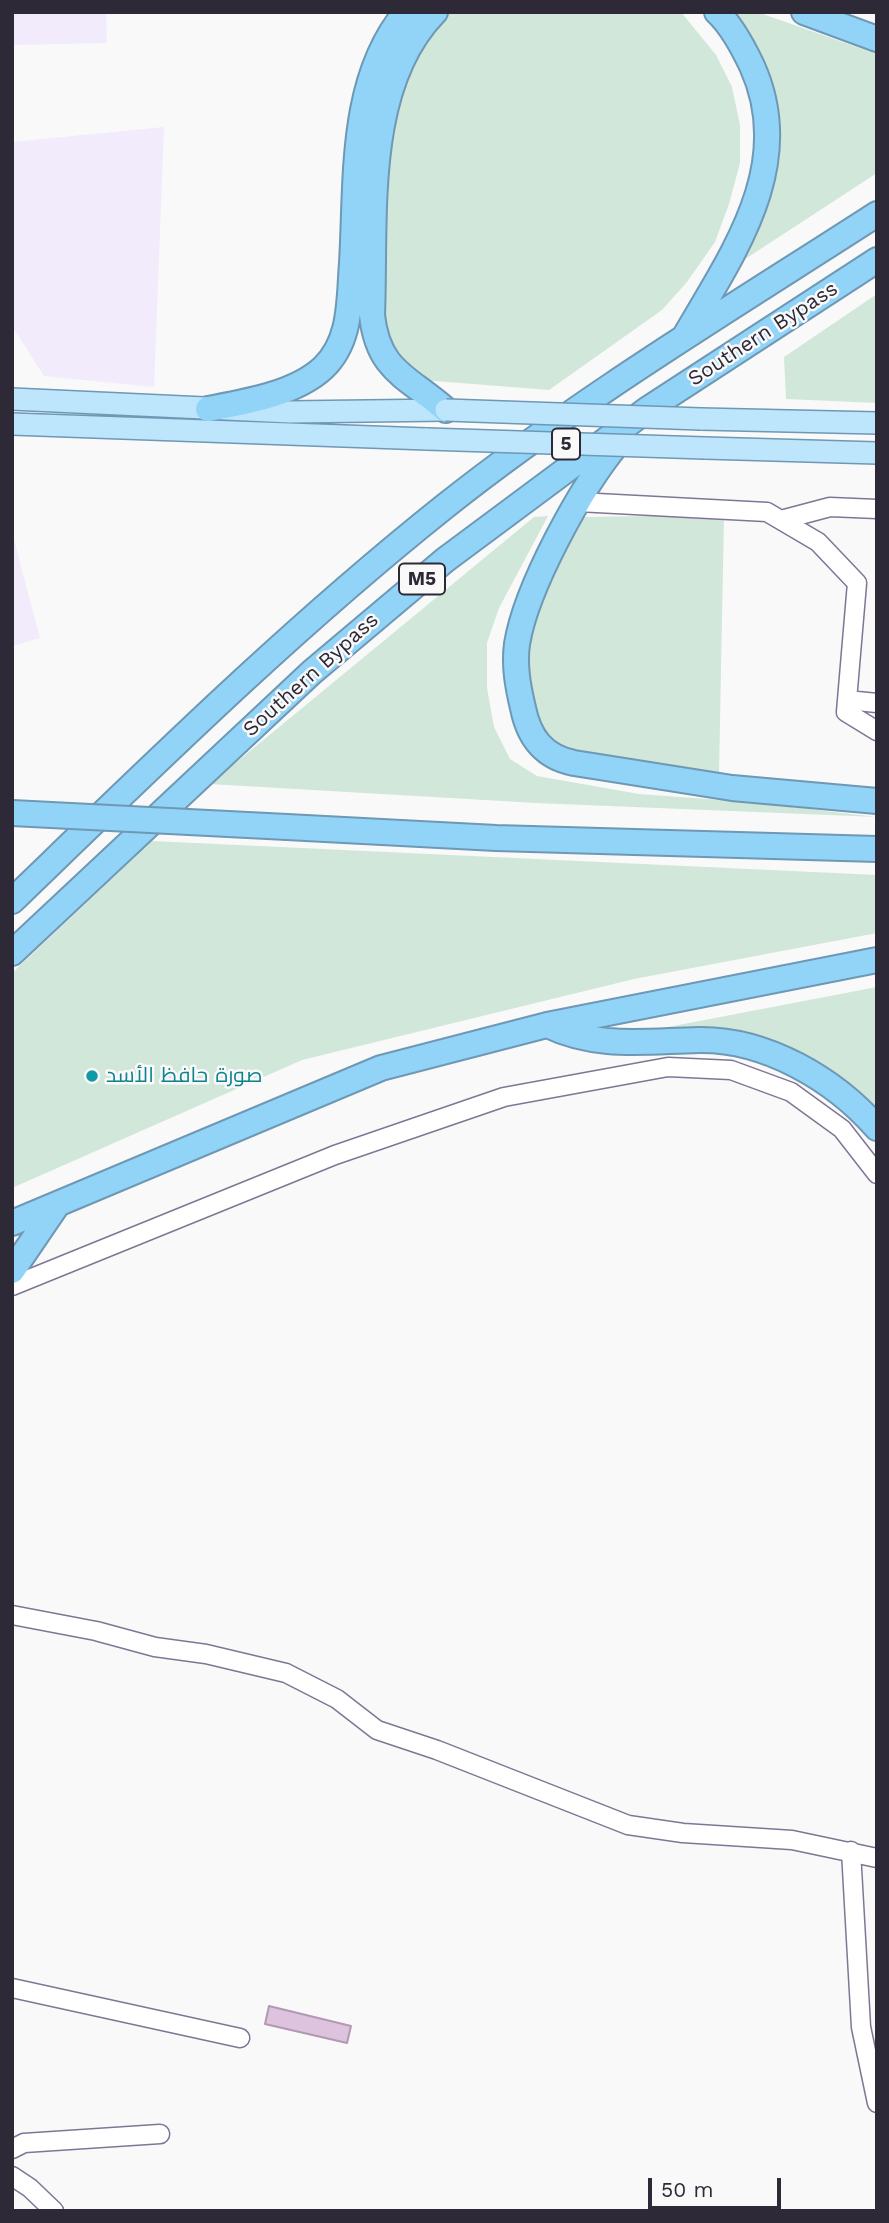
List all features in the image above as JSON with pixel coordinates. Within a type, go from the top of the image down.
[{"type":"highway","points":[[208,409],[262,397],[312,377],[339,347],[349,307],[360,122],[371,77],[386,42],[406,12]]},
{"type":"highway","points":[[435,12],[410,43],[385,103],[378,156],[372,315],[374,331],[386,361],[396,374],[446,410]]},
{"type":"highway","points":[[684,339],[752,216],[766,161],[767,132],[756,75],[744,49],[717,12]]},
{"type":"highway","points":[[804,12],[877,38]]},
{"type":"highway","name":"Southern Bypass","points":[[12,901],[261,662],[424,524],[555,427],[684,339],[877,214]]},
{"type":"highway","name":"Southern Bypass","points":[[12,953],[312,672],[445,561],[648,409],[877,260]]},
{"type":"highway","points":[[648,409],[599,466],[578,502],[546,564],[517,645],[517,678],[525,718],[538,745],[564,761],[626,773],[732,788],[877,801]]},
{"type":"highway","points":[[12,813],[510,838],[877,849]]},
{"type":"highway","points":[[12,1223],[381,1068],[547,1025],[877,960]]},
{"type":"highway","points":[[547,1025],[598,1042],[703,1040],[776,1056],[827,1084],[877,1128]]},
{"type":"highway","points":[[12,1271],[58,1204]]},
{"type":"main road","name":"5","points":[[12,399],[290,412],[446,410],[877,423]]},
{"type":"main road","points":[[289,435],[290,412]]},
{"type":"main road","name":"5","points":[[12,424],[877,453]]},
{"type":"street","points":[[578,502],[767,512],[818,542],[857,583],[846,712],[877,731]]},
{"type":"street","points":[[781,520],[830,507],[877,509]]},
{"type":"street","points":[[847,700],[877,703]]},
{"type":"street","points":[[12,1286],[335,1155],[503,1097],[668,1067],[732,1070],[791,1092],[818,1108],[842,1129],[877,1174]]},
{"type":"street","points":[[12,1615],[155,1647],[206,1654],[286,1674],[337,1699],[377,1730],[437,1750],[628,1825],[683,1833],[792,1840],[877,1858]]},
{"type":"street","points":[[851,1851],[861,2027],[877,2103]]},
{"type":"street","points":[[12,1989],[240,2038]]},
{"type":"street","points":[[12,2149],[24,2143],[160,2134]]},
{"type":"street","points":[[12,2176],[30,2188],[54,2211]]},
{"type":"shaded area","points":[[12,12],[106,12],[107,43],[12,45]]},
{"type":"shaded area","points":[[164,127],[154,387],[44,376],[14,329],[12,142]]},
{"type":"shaded area","points":[[12,532],[40,638],[12,646]]},
{"type":"green space","points":[[433,12],[681,12],[716,55],[732,87],[740,125],[740,163],[715,242],[687,282],[662,310],[549,390],[410,379],[370,305],[379,97]]},
{"type":"green space","points":[[716,12],[757,12],[877,54],[877,173],[719,276],[734,249],[764,122]]},
{"type":"green space","points":[[877,294],[877,403],[786,399],[784,357]]},
{"type":"green space","points":[[724,515],[719,774],[555,750],[533,738],[517,677],[527,619],[583,517]]},
{"type":"green space","points":[[548,516],[499,608],[487,643],[487,688],[494,727],[510,759],[537,776],[639,794],[748,802],[877,817],[536,803],[210,784],[534,517]]},
{"type":"green space","points":[[152,841],[877,875],[877,933],[634,979],[302,1060],[12,1188],[12,973]]},
{"type":"green space","points":[[877,987],[877,1127],[714,1029],[668,1027]]},
{"type":"building","points":[[269,2006],[351,2026],[347,2043],[265,2024]]},
{"type":"place","name":"صورة حافظ الأسد","points":[[92,1076]]}]
